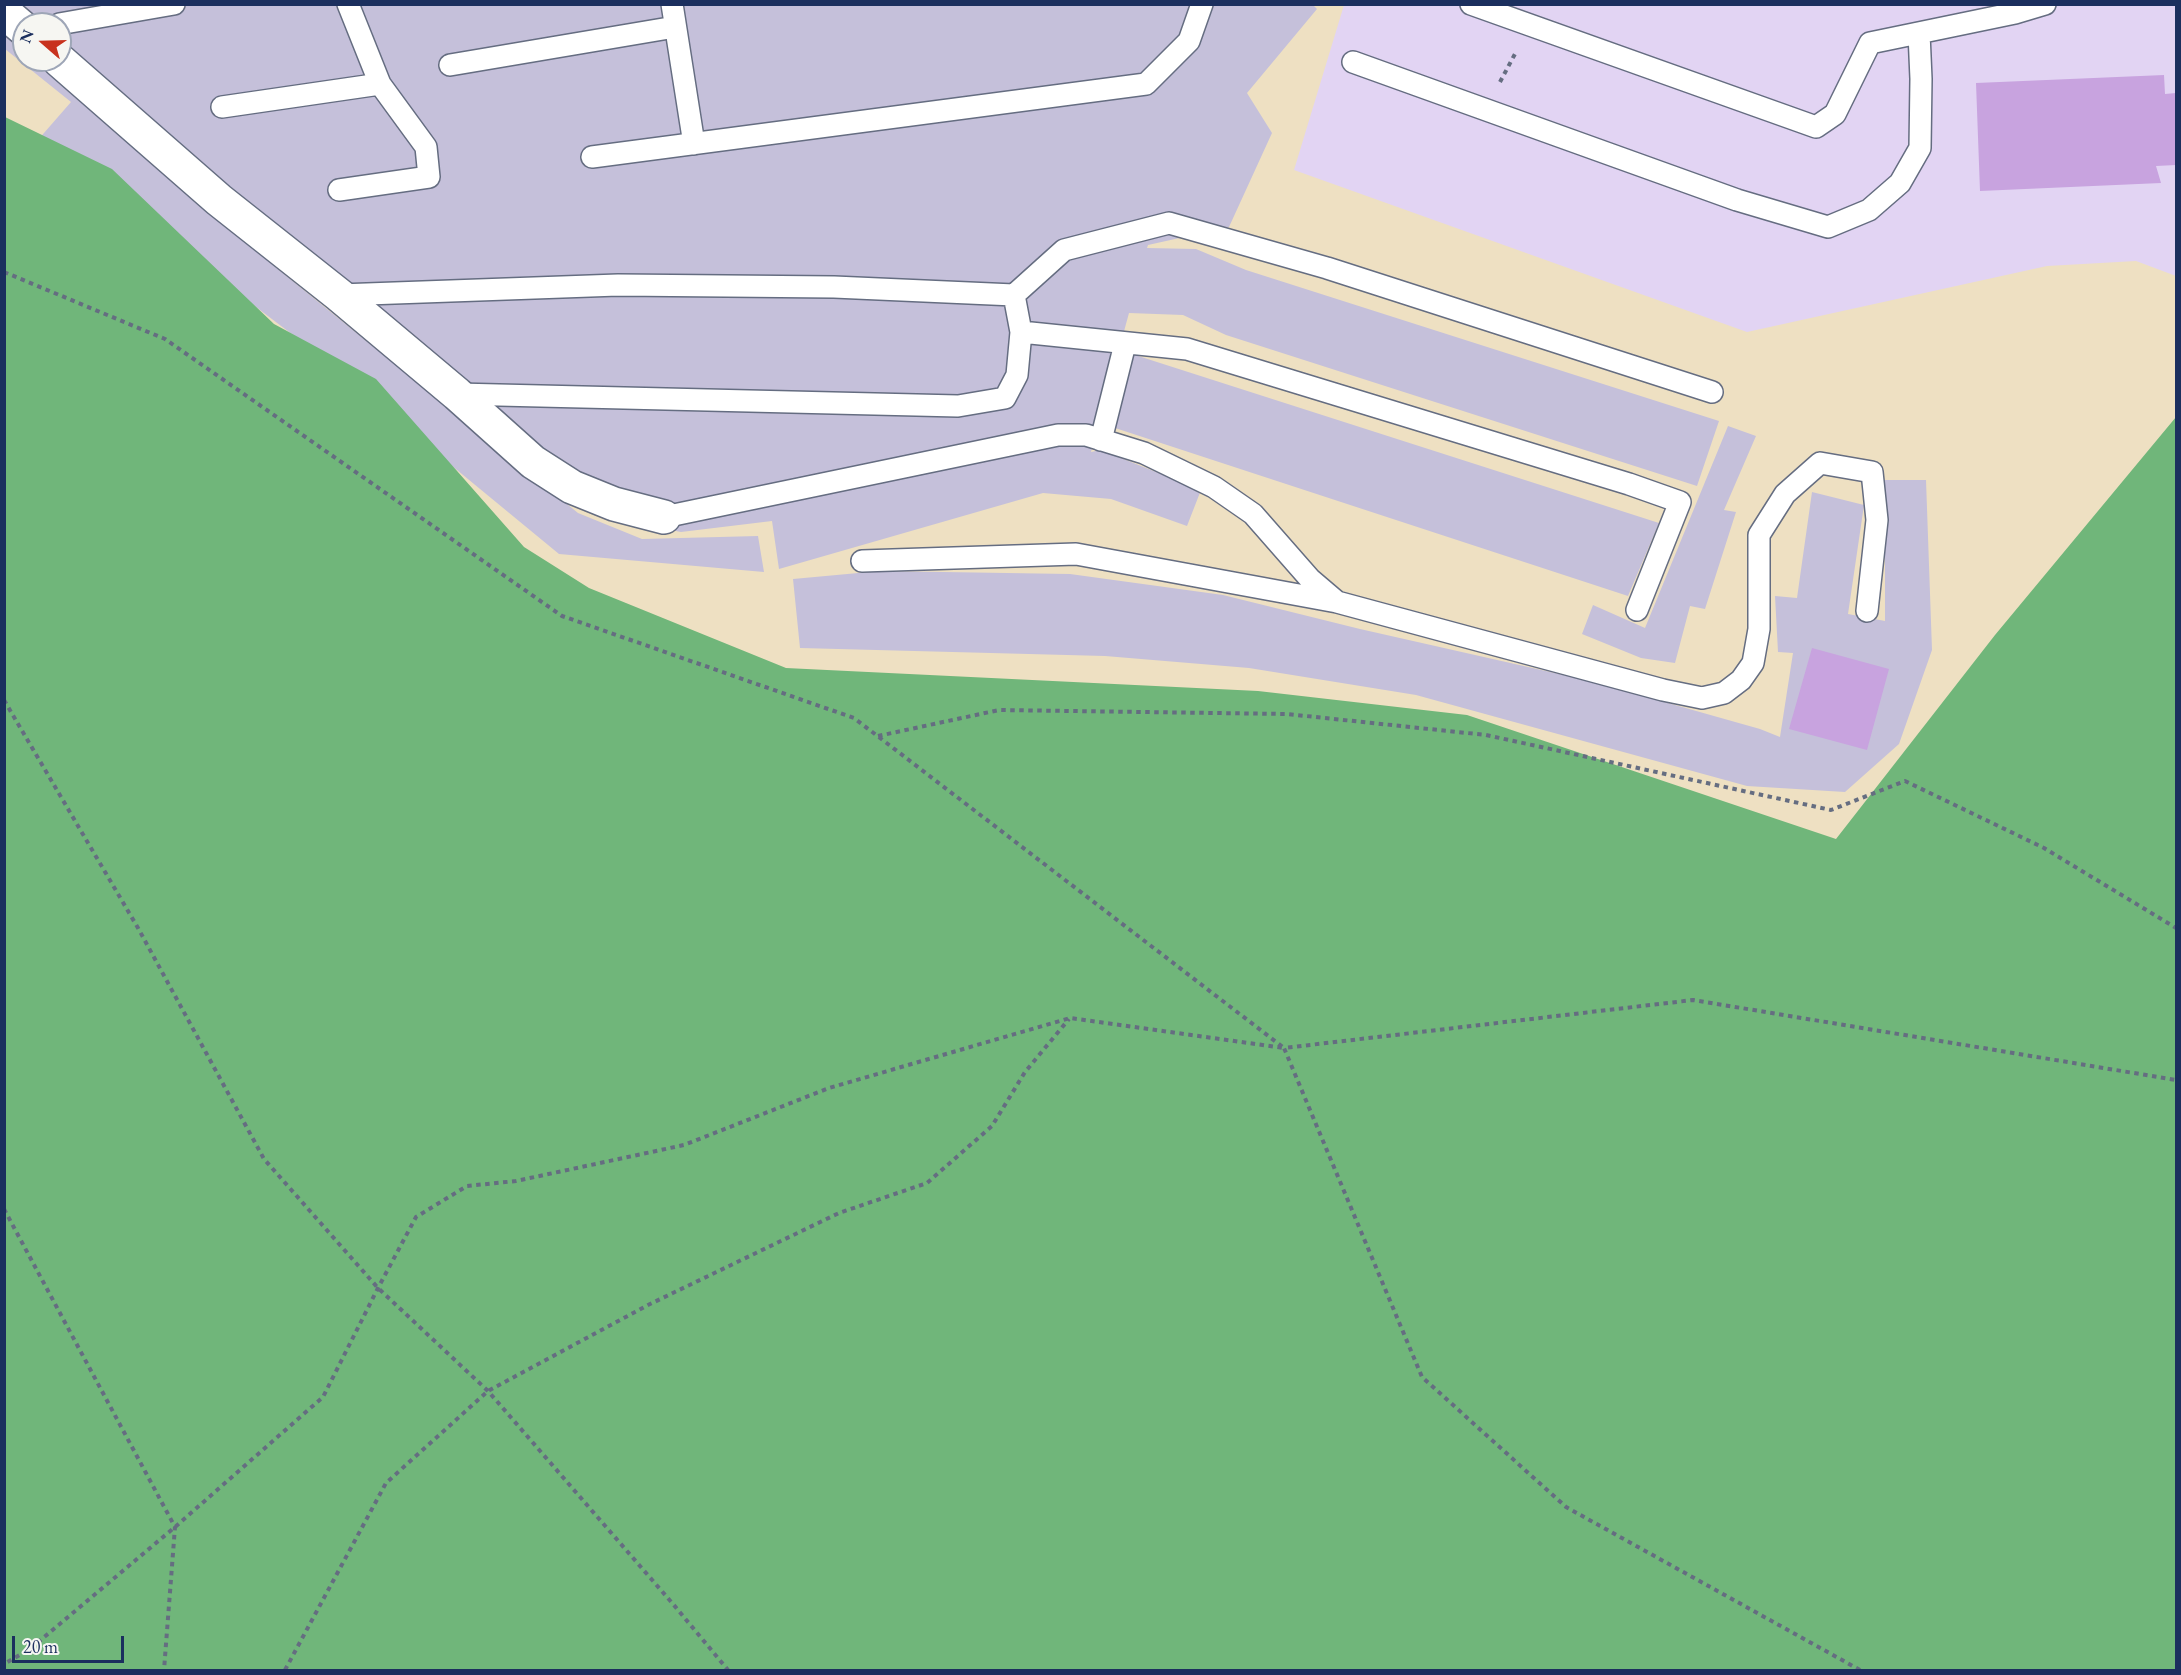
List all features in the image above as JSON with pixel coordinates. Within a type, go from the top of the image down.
[{"type":"street","points":[[72,71],[219,200],[339,295],[457,394],[533,462],[572,487],[614,504],[664,517]]},
{"type":"lane","points":[[72,22],[174,4]]},
{"type":"lane","points":[[339,190],[429,177],[426,147],[380,84],[348,4]]},
{"type":"lane","points":[[672,4],[694,144]]},
{"type":"lane","points":[[592,158],[1146,84],[1189,41],[1202,4]]},
{"type":"lane","points":[[1471,4],[1816,127],[1835,114],[1870,43],[2015,14],[2045,4]]},
{"type":"lane","points":[[450,65],[675,27]]},
{"type":"lane","points":[[1353,62],[1737,200],[1828,227],[1869,210],[1900,183],[1920,148],[1921,79],[1918,33]]},
{"type":"lane","points":[[222,107],[380,84]]},
{"type":"lane","points":[[339,295],[618,285],[834,287],[1014,295],[1064,250],[1169,223],[1327,268],[1712,392]]},
{"type":"lane","points":[[457,394],[958,406],[1005,398],[1017,375],[1021,332],[1014,295]]},
{"type":"lane","points":[[1021,332],[1187,349],[1629,484],[1680,502],[1637,610]]},
{"type":"lane","points":[[1101,440],[1125,344]]},
{"type":"lane","points":[[664,517],[1058,435],[1086,435],[1144,453],[1214,487],[1254,514],[1310,579],[1337,602]]},
{"type":"lane","points":[[862,561],[1076,554],[1337,602],[1663,690],[1702,698],[1724,693],[1741,680],[1753,663],[1759,629],[1759,535],[1785,494],[1820,463],[1872,472],[1877,519],[1868,611]]},
{"type":"path","points":[[1485,109],[1530,25]]},
{"type":"path","points":[[4,272],[165,339],[562,616],[854,718],[1284,1048],[1422,1377],[1566,1507],[1860,1671]]},
{"type":"path","points":[[4,700],[138,928],[264,1160],[378,1288],[488,1391],[673,1604],[728,1671]]},
{"type":"path","points":[[877,736],[999,710],[1287,714],[1485,735],[1831,810],[1905,781],[2044,848],[2176,928]]},
{"type":"path","points":[[4,1664],[30,1649],[175,1527],[323,1397],[416,1217],[467,1186],[516,1181],[684,1145],[829,1088],[1070,1018],[1284,1048],[1693,1000],[2176,1080]]},
{"type":"path","points":[[285,1671],[386,1483],[488,1391],[648,1305],[839,1213],[927,1183],[992,1126],[1025,1072],[1070,1018]]},
{"type":"path","points":[[4,1209],[175,1527],[164,1671]]},
{"type":"shaded area","points":[[11,4],[1313,5],[1317,9],[1247,93],[1272,133],[1229,227],[1148,245],[1147,248],[1196,249],[1246,270],[1719,421],[1697,486],[1226,335],[1183,315],[1129,313],[1091,452],[1101,450],[1201,490],[1187,526],[1111,499],[1043,493],[779,569],[772,521],[681,532],[613,519],[560,495],[220,222],[578,513],[642,539],[758,536],[764,572],[559,554],[293,335],[37,141],[71,102],[34,72],[72,72],[72,12],[12,12],[12,55],[5,49],[4,6]]},
{"type":"shaded area","points":[[1344,5],[2176,5],[2176,276],[2136,261],[2047,266],[1747,332],[1294,170]]},
{"type":"shaded area","points":[[1132,354],[1659,523],[1628,596],[1109,426]]},
{"type":"shaded area","points":[[1728,426],[1756,436],[1724,510],[1736,512],[1705,609],[1690,606],[1675,663],[1641,658],[1582,634],[1593,605],[1645,628]]},
{"type":"shaded area","points":[[1885,480],[1926,480],[1932,650],[1899,744],[1845,792],[1747,786],[1416,695],[1249,668],[1105,656],[800,648],[793,579],[880,571],[1070,574],[1223,595],[1360,629],[1590,681],[1760,729],[1780,737],[1793,653],[1778,652],[1775,596],[1797,598],[1812,492],[1864,505],[1848,614],[1885,621]]},
{"type":"green space","points":[[5,117],[112,169],[274,324],[376,379],[524,547],[589,588],[786,668],[1258,691],[1467,715],[1836,839],[1995,635],[2176,417],[2176,1670],[5,1670]]},
{"type":"building","points":[[2164,75],[2165,94],[2176,93],[2176,165],[2156,166],[2161,183],[1980,191],[1976,83]]},
{"type":"building","points":[[1812,648],[1889,669],[1867,750],[1789,729]]}]
